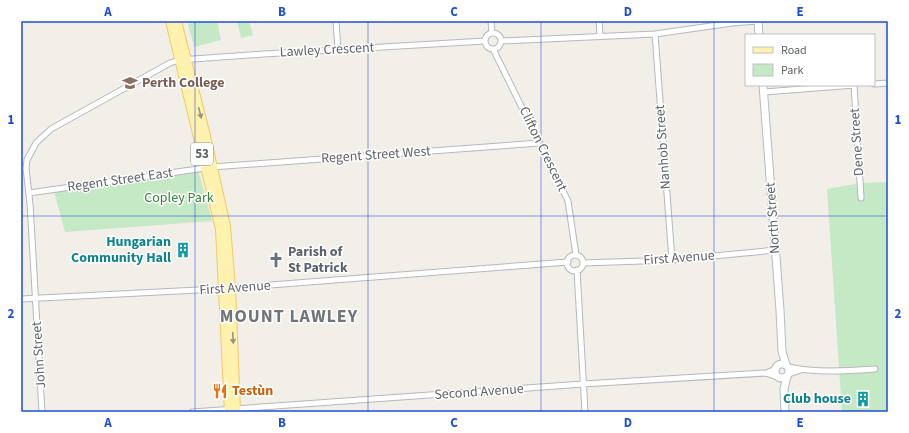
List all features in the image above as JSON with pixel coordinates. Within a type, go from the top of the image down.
[{"type":"main road","name":"53","points":[[170,21],[177,49],[183,60]]},
{"type":"main road","name":"53","points":[[177,21],[183,60],[206,136],[209,167],[226,226],[227,288],[233,411]]},
{"type":"main road","points":[[758,21],[759,34]]},
{"type":"main road","name":"North Street","points":[[764,88],[776,250],[785,412]]},
{"type":"street","points":[[336,21],[338,50]]},
{"type":"street","points":[[491,21],[492,33]]},
{"type":"street","points":[[599,21],[600,35]]},
{"type":"street","points":[[501,41],[600,35],[655,34],[732,22],[758,21]]},
{"type":"street","points":[[492,33],[497,34],[501,41]]},
{"type":"street","points":[[492,33],[487,36],[485,41],[488,46],[493,49],[499,46],[501,41]]},
{"type":"street","name":"Nanhob Street","points":[[655,34],[672,260]]},
{"type":"street","name":"Lawley Crescent","points":[[35,298],[27,160],[36,143],[48,132],[87,108],[170,63],[183,60],[485,41]]},
{"type":"street","points":[[170,63],[175,56],[177,49]]},
{"type":"street","name":"Clifton Crescent","points":[[493,49],[568,201],[576,255]]},
{"type":"street","points":[[875,84],[888,83]]},
{"type":"street","points":[[764,88],[825,86]]},
{"type":"street","name":"Dene Street","points":[[855,86],[861,198]]},
{"type":"street","name":"Regent Street West","points":[[209,167],[540,143]]},
{"type":"street","name":"Regent Street East","points":[[29,193],[209,167]]},
{"type":"street","name":"First Avenue","points":[[583,263],[672,260],[776,250]]},
{"type":"street","points":[[576,255],[581,258],[583,263],[581,268],[577,270],[571,269],[568,262],[569,258],[576,255]]},
{"type":"street","name":"First Avenue","points":[[21,299],[227,288],[568,262]]},
{"type":"street","points":[[577,270],[584,412]]},
{"type":"street","name":"John Street","points":[[35,298],[42,412]]},
{"type":"street","name":"Second Avenue","points":[[192,412],[233,411],[583,384],[783,371],[840,371],[875,369]]},
{"type":"green space","points":[[201,21],[217,21],[221,40],[194,47],[188,24]]},
{"type":"green space","points":[[237,21],[249,21],[253,35],[241,38]]},
{"type":"green space","name":"Copley Park","points":[[198,170],[212,221],[65,232],[53,188]]},
{"type":"green space","points":[[888,182],[888,412],[842,412],[827,189],[860,183]]},
{"type":"place","name":"Perth College","points":[[130,83]]},
{"type":"place","name":"Hungarian Community Hall","points":[[183,250]]},
{"type":"place","name":"Parish of St Patrick","points":[[276,260]]},
{"type":"place","name":"Testùn","points":[[220,391]]},
{"type":"place","name":"Club house","points":[[863,399]]},
{"type":"district","name":"MOUNT LAWLEY","points":[[289,316]]}]
